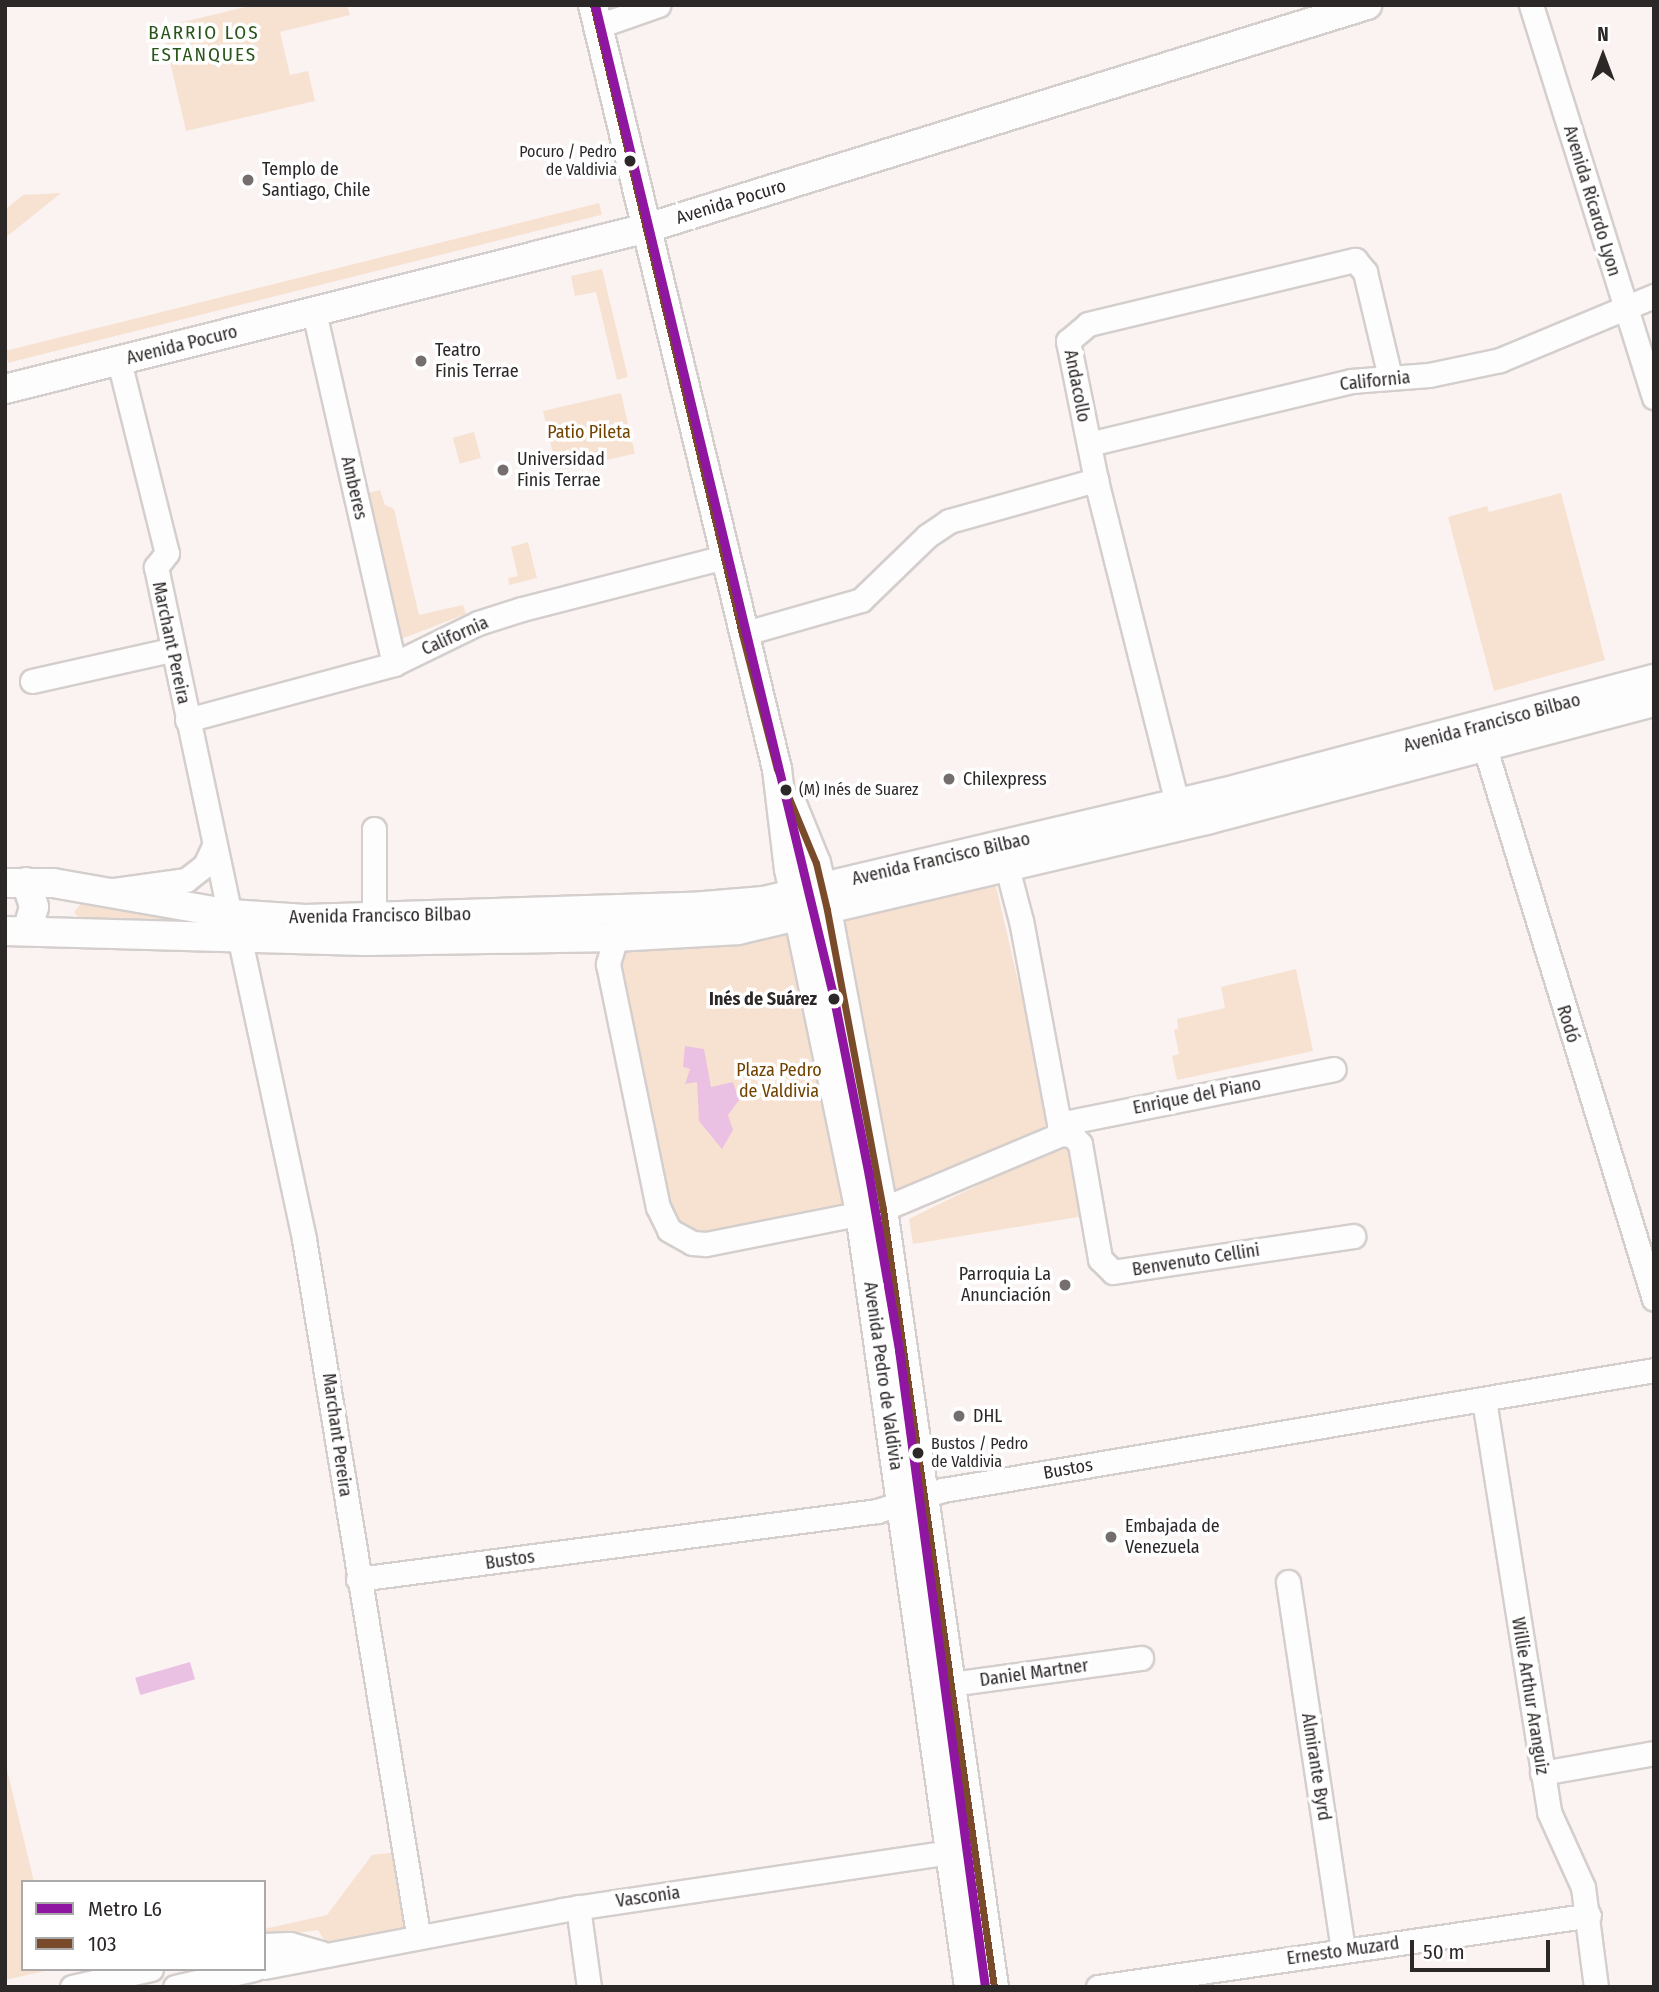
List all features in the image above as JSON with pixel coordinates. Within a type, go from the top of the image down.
[{"type":"main road","name":"Avenida Pocuro","points":[[5,389],[648,228],[1367,5]]},
{"type":"main road","name":"Avenida Pedro de Valdivia","points":[[595,15],[648,228],[742,634],[811,901],[872,1211],[962,1850],[969,1987]]},
{"type":"main road","name":"Avenida Francisco Bilbao","points":[[1004,856],[1177,803],[1654,679]]},
{"type":"main road","name":"Avenida Francisco Bilbao","points":[[16,931],[240,940],[616,937],[738,930],[811,901],[1485,748],[1654,702]]},
{"type":"main road","name":"Avenida Francisco Bilbao","points":[[16,883],[80,886],[230,914],[374,918],[811,901]]},
{"type":"main road","points":[[16,883],[34,906],[16,931]]},
{"type":"main road","points":[[73,932],[67,910],[80,886]]},
{"type":"main road","name":"Avenida Pedro de Valdivia","points":[[962,1850],[994,1987]]},
{"type":"street","points":[[595,15],[658,5]]},
{"type":"street","name":"Avenida Ricardo Lyon","points":[[1531,5],[1654,397]]},
{"type":"street","name":"Andacollo","points":[[1177,803],[1096,481],[1068,341],[1082,326],[1345,260],[1355,260],[1365,272],[1390,377]]},
{"type":"street","name":"California","points":[[1089,444],[1351,381],[1429,375],[1500,360],[1654,296]]},
{"type":"street","name":"Amberes","points":[[314,312],[394,664]]},
{"type":"street","name":"Marchant Pereira","points":[[119,361],[167,552],[156,568],[213,848],[230,914]]},
{"type":"street","points":[[742,634],[861,600],[927,536],[949,521],[1096,481]]},
{"type":"street","name":"California","points":[[187,720],[394,664],[478,623],[522,609],[724,557]]},
{"type":"street","points":[[32,681],[171,650]]},
{"type":"street","name":"Rodó","points":[[1485,748],[1654,1299]]},
{"type":"street","points":[[374,829],[374,918]]},
{"type":"street","points":[[111,891],[186,880],[200,871],[213,848]]},
{"type":"street","points":[[692,907],[645,920],[616,937],[608,964],[658,1208],[669,1230],[692,1243],[706,1244],[872,1211],[1060,1129],[1004,856]]},
{"type":"street","name":"Marchant Pereira","points":[[240,940],[304,1239],[418,1934]]},
{"type":"street","name":"Enrique del Piano","points":[[1060,1129],[1334,1069]]},
{"type":"street","name":"Benvenuto Cellini","points":[[1060,1129],[1072,1135],[1080,1144],[1100,1259],[1113,1272],[1353,1236]]},
{"type":"street","name":"Bustos","points":[[358,1579],[866,1513],[913,1500],[1654,1370]]},
{"type":"street","name":"Willie Arthur Aranguiz","points":[[1484,1400],[1542,1773],[1554,1827],[1583,1887],[1597,1987]]},
{"type":"street","name":"Almirante Byrd","points":[[1288,1582],[1343,1951]]},
{"type":"street","name":"Daniel Martner","points":[[939,1685],[1141,1658]]},
{"type":"street","points":[[1542,1773],[1654,1753]]},
{"type":"street","name":"Vasconia","points":[[266,1967],[418,1934],[578,1907],[962,1850]]},
{"type":"street","points":[[578,1907],[589,1987]]},
{"type":"street","name":"Ernesto Muzard","points":[[1098,1987],[1589,1915]]},
{"type":"street","name":"Vasconia","points":[[266,1945],[307,1947],[324,1954]]},
{"type":"street","points":[[72,1987],[141,1971]]},
{"type":"street","points":[[175,1987],[245,1971]]},
{"type":"green space","points":[[254,5],[347,5],[350,15],[280,32],[290,75],[308,71],[315,101],[186,131],[162,27]]},
{"type":"green space","points":[[61,193],[5,238],[5,210],[23,195]]},
{"type":"green space","points":[[599,203],[602,215],[8,363],[5,351]]},
{"type":"green space","points":[[602,269],[628,377],[617,380],[596,292],[575,296],[571,276]]},
{"type":"green space","name":"Patio Pileta","points":[[621,393],[635,453],[557,471],[543,411]]},
{"type":"green space","points":[[474,432],[481,458],[460,464],[453,438]]},
{"type":"green space","points":[[380,490],[385,505],[394,509],[419,615],[463,605],[466,614],[396,641],[361,495]]},
{"type":"green space","points":[[1561,493],[1605,660],[1494,691],[1448,517],[1487,506],[1489,512]]},
{"type":"green space","points":[[528,542],[537,578],[509,585],[508,578],[518,576],[511,547]]},
{"type":"green space","name":"Plaza Pedro de Valdivia","points":[[995,882],[1049,1114],[1044,1128],[900,1195],[708,1233],[679,1227],[662,1206],[616,951],[782,933],[820,944],[844,918]]},
{"type":"green space","points":[[83,901],[205,922],[83,924],[74,912]]},
{"type":"green space","points":[[1296,969],[1313,1051],[1177,1080],[1172,1056],[1179,1054],[1174,1030],[1178,1029],[1177,1019],[1225,1008],[1221,987]]},
{"type":"green space","points":[[1064,1143],[1072,1149],[1084,1216],[913,1244],[909,1219]]},
{"type":"green space","points":[[5,1761],[34,1880],[21,1880],[21,1971],[45,1971],[5,1980]]},
{"type":"green space","points":[[396,1852],[409,1929],[328,1946],[318,1930],[266,1938],[266,1929],[327,1915],[372,1855]]},
{"type":"shaded area","points":[[685,1046],[704,1049],[711,1087],[733,1082],[739,1100],[728,1115],[733,1130],[722,1149],[699,1121],[697,1082],[685,1084],[690,1069],[683,1067]]},
{"type":"shaded area","points":[[190,1662],[195,1679],[140,1695],[135,1678]]},
{"type":"metro line","name":"L6","points":[[595,5],[834,999],[869,1176],[899,1350],[985,1987]]},
{"type":"transit line","name":"103","points":[[593,5],[742,634],[777,769],[816,863],[827,910],[883,1209],[994,1987]]},
{"type":"place","name":"Pocuro / Pedro de Valdivia","points":[[630,161]]},
{"type":"place","name":"Templo de Santiago, Chile","points":[[248,180]]},
{"type":"place","name":"Teatro Finis Terrae","points":[[421,361]]},
{"type":"place","name":"Universidad Finis Terrae","points":[[503,470]]},
{"type":"place","name":"Chilexpress","points":[[949,779]]},
{"type":"place","name":"(M) Inés de Suarez","points":[[786,790]]},
{"type":"place","name":"Inés de Suárez","points":[[834,999]]},
{"type":"place","name":"Parroquia La Anunciación","points":[[1065,1285]]},
{"type":"place","name":"DHL","points":[[959,1416]]},
{"type":"place","name":"Bustos / Pedro de Valdivia","points":[[918,1453]]},
{"type":"place","name":"Embajada de Venezuela","points":[[1111,1537]]},
{"type":"district","name":"BARRIO LOS ESTANQUES","points":[[204,44]]}]
